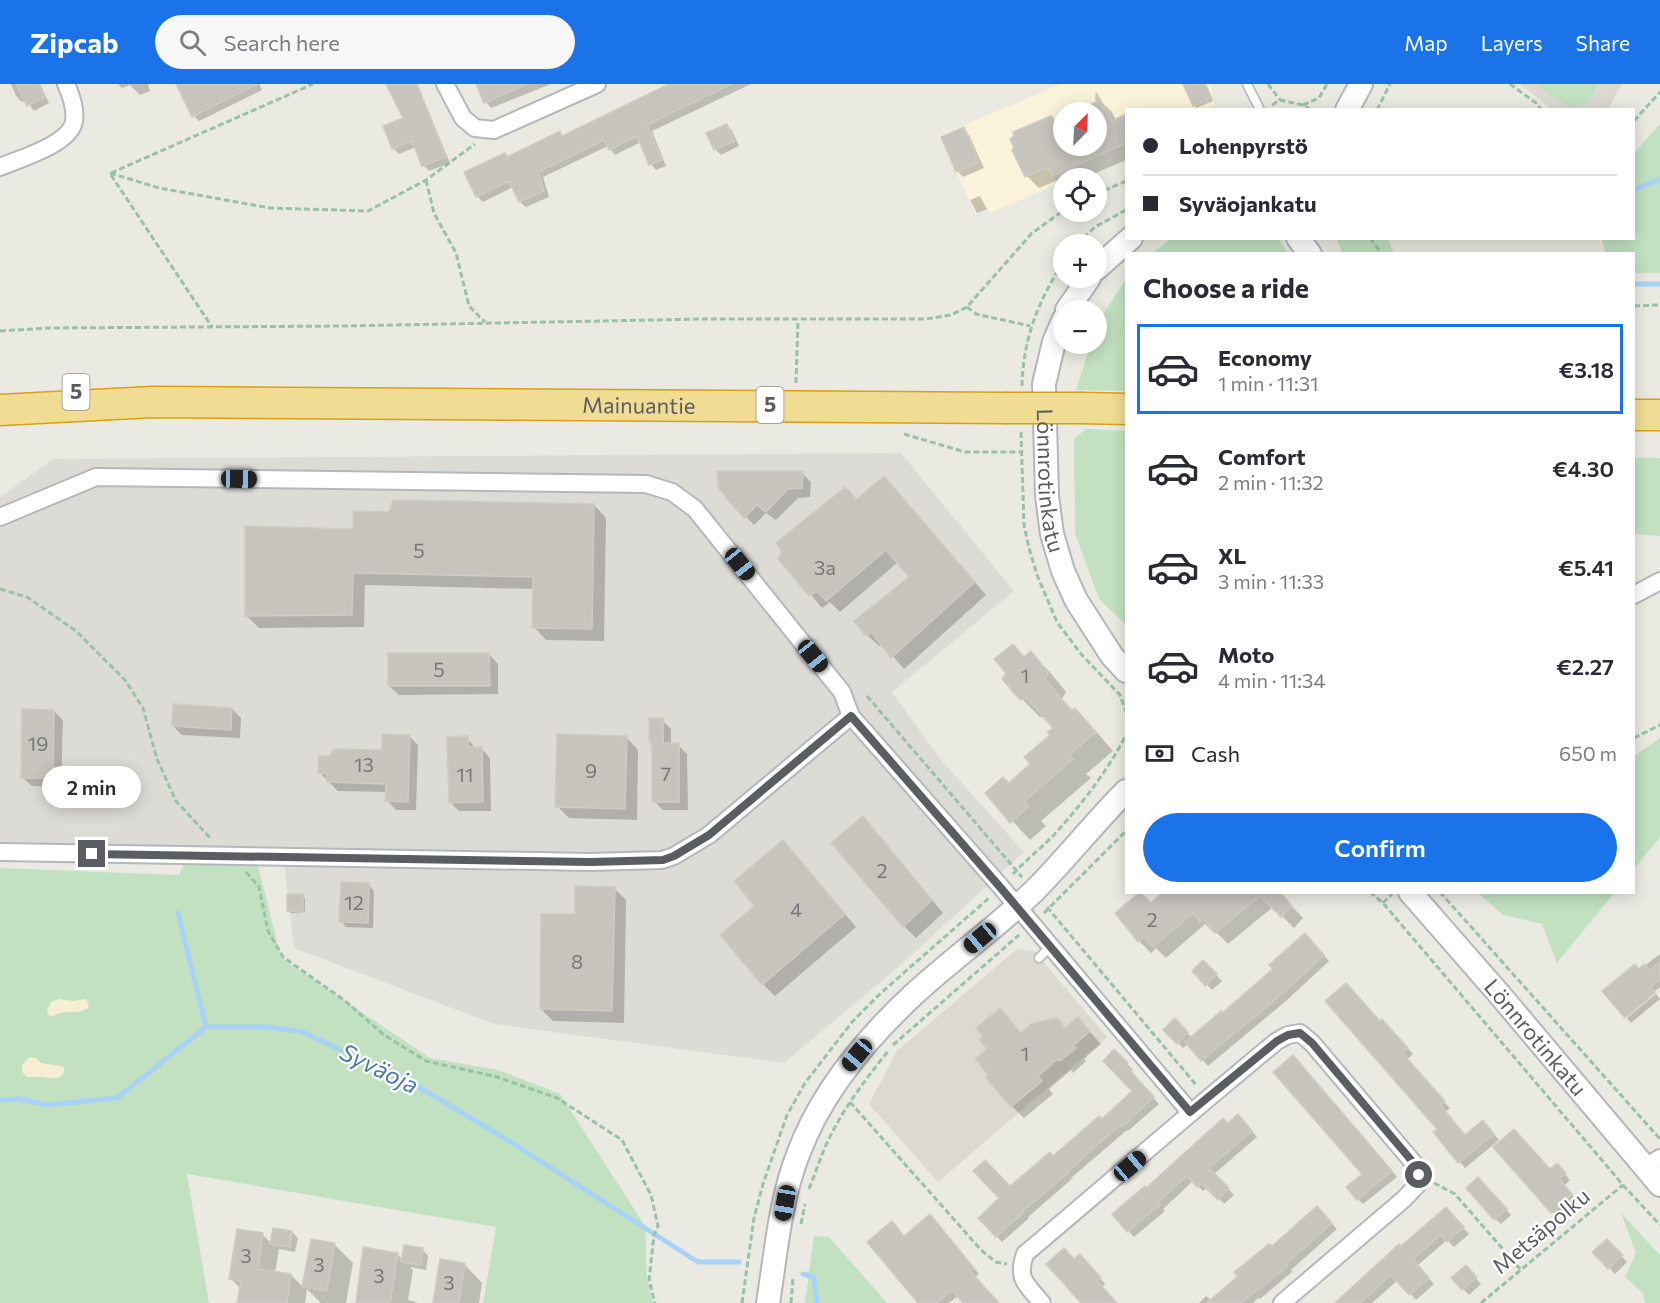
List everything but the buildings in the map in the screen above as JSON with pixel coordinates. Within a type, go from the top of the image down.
[{"type":"highway","name":"Mainuantie","points":[[0,389],[32,387],[152,402]]},
{"type":"highway","name":"Mainuantie","points":[[0,410],[152,402],[1125,409]]},
{"type":"highway","points":[[1635,415],[1660,415]]},
{"type":"street","points":[[0,167],[55,143],[68,134],[74,122],[73,100],[66,84]]},
{"type":"street","points":[[445,84],[462,118],[475,128],[495,130],[597,84]]},
{"type":"street","points":[[1348,108],[1361,84]]},
{"type":"street","points":[[1107,259],[1129,240]]},
{"type":"street","points":[[1300,240],[1309,252]]},
{"type":"street","name":"Lönnrotinkatu","points":[[1053,346],[1044,384],[1047,496],[1052,534],[1063,571],[1076,600],[1100,634],[1112,656],[1125,670]]},
{"type":"street","points":[[0,517],[96,477],[646,484],[672,492],[695,509],[842,692],[851,716],[1032,924],[1045,952],[1190,1112]]},
{"type":"street","points":[[1635,594],[1660,581]]},
{"type":"street","name":"Lönnrotinkatu","points":[[1100,634],[1125,647]]},
{"type":"street","points":[[0,852],[591,862],[663,860],[709,835],[851,716]]},
{"type":"street","points":[[1104,813],[1125,777]]},
{"type":"street","points":[[768,1303],[789,1182],[799,1151],[828,1094],[845,1069],[914,994],[1034,891],[1125,792]]},
{"type":"street","name":"Lönnrotinkatu","points":[[1412,894],[1653,1162],[1660,1185]]},
{"type":"street","points":[[1042,1303],[1024,1281],[1020,1268],[1025,1254],[1165,1137],[1190,1112],[1277,1041],[1288,1035],[1300,1033],[1312,1043],[1417,1167],[1419,1183],[1404,1199],[1282,1303]]},
{"type":"lane","points":[[1247,84],[1259,108]]},
{"type":"path","points":[[110,173],[313,84]]},
{"type":"path","points":[[1268,84],[1280,100],[1308,108]]},
{"type":"path","points":[[1303,105],[1319,98],[1328,84]]},
{"type":"path","points":[[1378,108],[1390,84]]},
{"type":"path","points":[[1510,84],[1540,108]]},
{"type":"path","points":[[1635,120],[1660,92]]},
{"type":"path","points":[[1269,108],[1280,100]]},
{"type":"path","points":[[110,173],[159,188],[270,208],[368,211],[426,180],[495,130]]},
{"type":"path","points":[[110,173],[213,327]]},
{"type":"path","points":[[426,180],[434,213],[456,253],[469,306],[486,323]]},
{"type":"path","points":[[1107,190],[1125,182]]},
{"type":"path","points":[[1088,234],[1095,227],[1125,211]]},
{"type":"path","points":[[0,331],[50,328],[704,319],[926,319],[951,315],[967,307],[1032,233],[1053,218]]},
{"type":"path","points":[[1635,306],[1660,305]]},
{"type":"path","points":[[967,307],[976,314],[1030,326]]},
{"type":"path","points":[[787,384],[797,383],[798,320]]},
{"type":"path","points":[[904,434],[965,452],[1020,452]]},
{"type":"path","points":[[1037,575],[1057,622],[1081,654],[1120,695],[1125,709]]},
{"type":"path","points":[[0,589],[27,597],[76,631],[125,680],[143,708],[157,759],[176,801],[218,847],[234,856],[259,887],[268,931],[283,957],[344,1000],[384,1035],[426,1061],[497,1077],[557,1098],[622,1140],[651,1195],[658,1226],[654,1235],[649,1280],[655,1303]]},
{"type":"path","points":[[1635,737],[1660,724]]},
{"type":"path","points":[[808,1193],[826,1145],[850,1102],[893,1045],[1032,924],[1125,832]]},
{"type":"path","points":[[1372,894],[1383,903],[1623,1185],[1660,1225]]},
{"type":"path","points":[[1383,903],[1391,894]]},
{"type":"path","points":[[1442,894],[1660,1139]]},
{"type":"path","points":[[850,1102],[981,1250],[996,1262],[1020,1268]]},
{"type":"path","points":[[1419,1175],[1455,1194],[1521,1270]]},
{"type":"path","name":"Metsäpolku","points":[[1481,1303],[1623,1185]]},
{"type":"path","points":[[801,1226],[806,1204]]},
{"type":"path","points":[[791,1303],[792,1271]]},
{"type":"shaded area","points":[[1061,84],[1211,84],[1215,105],[1207,108],[1125,108],[1125,143],[1107,151],[1107,102],[1053,102],[1053,156],[1096,156],[1068,168],[1053,168],[1053,186],[990,213],[987,208],[975,212],[939,136]]},
{"type":"shaded area","points":[[1520,84],[1622,84],[1608,108],[1550,108]]},
{"type":"shaded area","points":[[901,453],[1014,591],[892,692],[942,761],[1024,852],[903,963],[784,1063],[494,1024],[294,948],[284,862],[0,853],[0,497],[53,459]]},
{"type":"shaded area","points":[[1017,949],[1034,951],[1107,1037],[938,1182],[869,1104],[897,1051]]},
{"type":"green space","points":[[1538,84],[1598,84],[1587,103],[1571,107],[1548,94]]},
{"type":"green space","points":[[1660,124],[1660,273],[1635,273],[1635,252],[1605,252],[1602,240],[1635,240],[1635,152]]},
{"type":"green space","points":[[1169,240],[1280,240],[1287,252],[1154,252]]},
{"type":"green space","points":[[1337,240],[1388,240],[1394,252],[1342,252]]},
{"type":"green space","points":[[1125,281],[1125,391],[1076,390],[1088,354],[1107,354],[1107,308]]},
{"type":"green space","points":[[1086,429],[1125,431],[1125,624],[1099,599],[1075,533],[1074,439]]},
{"type":"green space","points":[[1635,458],[1660,458],[1660,536],[1635,534]]},
{"type":"green space","points":[[1660,738],[1660,837],[1635,868],[1635,755]]},
{"type":"green space","points":[[186,859],[257,861],[281,958],[430,1058],[498,1070],[560,1094],[645,1226],[647,1280],[653,1303],[483,1303],[496,1227],[187,1174],[209,1303],[0,1303],[0,868],[179,875]]},
{"type":"green space","points":[[1479,894],[1613,894],[1557,963],[1542,924],[1503,915]]},
{"type":"green space","points":[[1621,1213],[1660,1255],[1660,1303],[1645,1303],[1643,1293],[1625,1277],[1636,1253]]},
{"type":"green space","points":[[814,1236],[829,1237],[887,1303],[805,1303]]},
{"type":"sand","points":[[59,999],[73,1001],[86,999],[89,1004],[88,1008],[79,1012],[48,1015],[47,1010],[51,1002]]},
{"type":"sand","points":[[30,1057],[36,1058],[41,1063],[64,1067],[64,1073],[56,1078],[27,1077],[22,1072],[22,1065]]},
{"type":"waterway","points":[[1635,190],[1660,179]]},
{"type":"waterway","points":[[1635,284],[1660,284]]},
{"type":"waterway","points":[[178,913],[206,1027]]},
{"type":"waterway","name":"Syväoja","points":[[0,1100],[19,1099],[47,1105],[117,1098],[206,1027],[266,1027],[300,1031],[409,1081],[509,1141],[698,1262],[739,1262]]},
{"type":"waterway","name":"Syväoja","points":[[803,1274],[814,1277],[817,1303]]},
{"type":"route","points":[[92,854],[591,862],[663,860],[709,835],[851,716],[1000,887],[1190,1112],[1277,1041],[1288,1035],[1300,1033],[1312,1043],[1417,1167],[1419,1175]]}]
